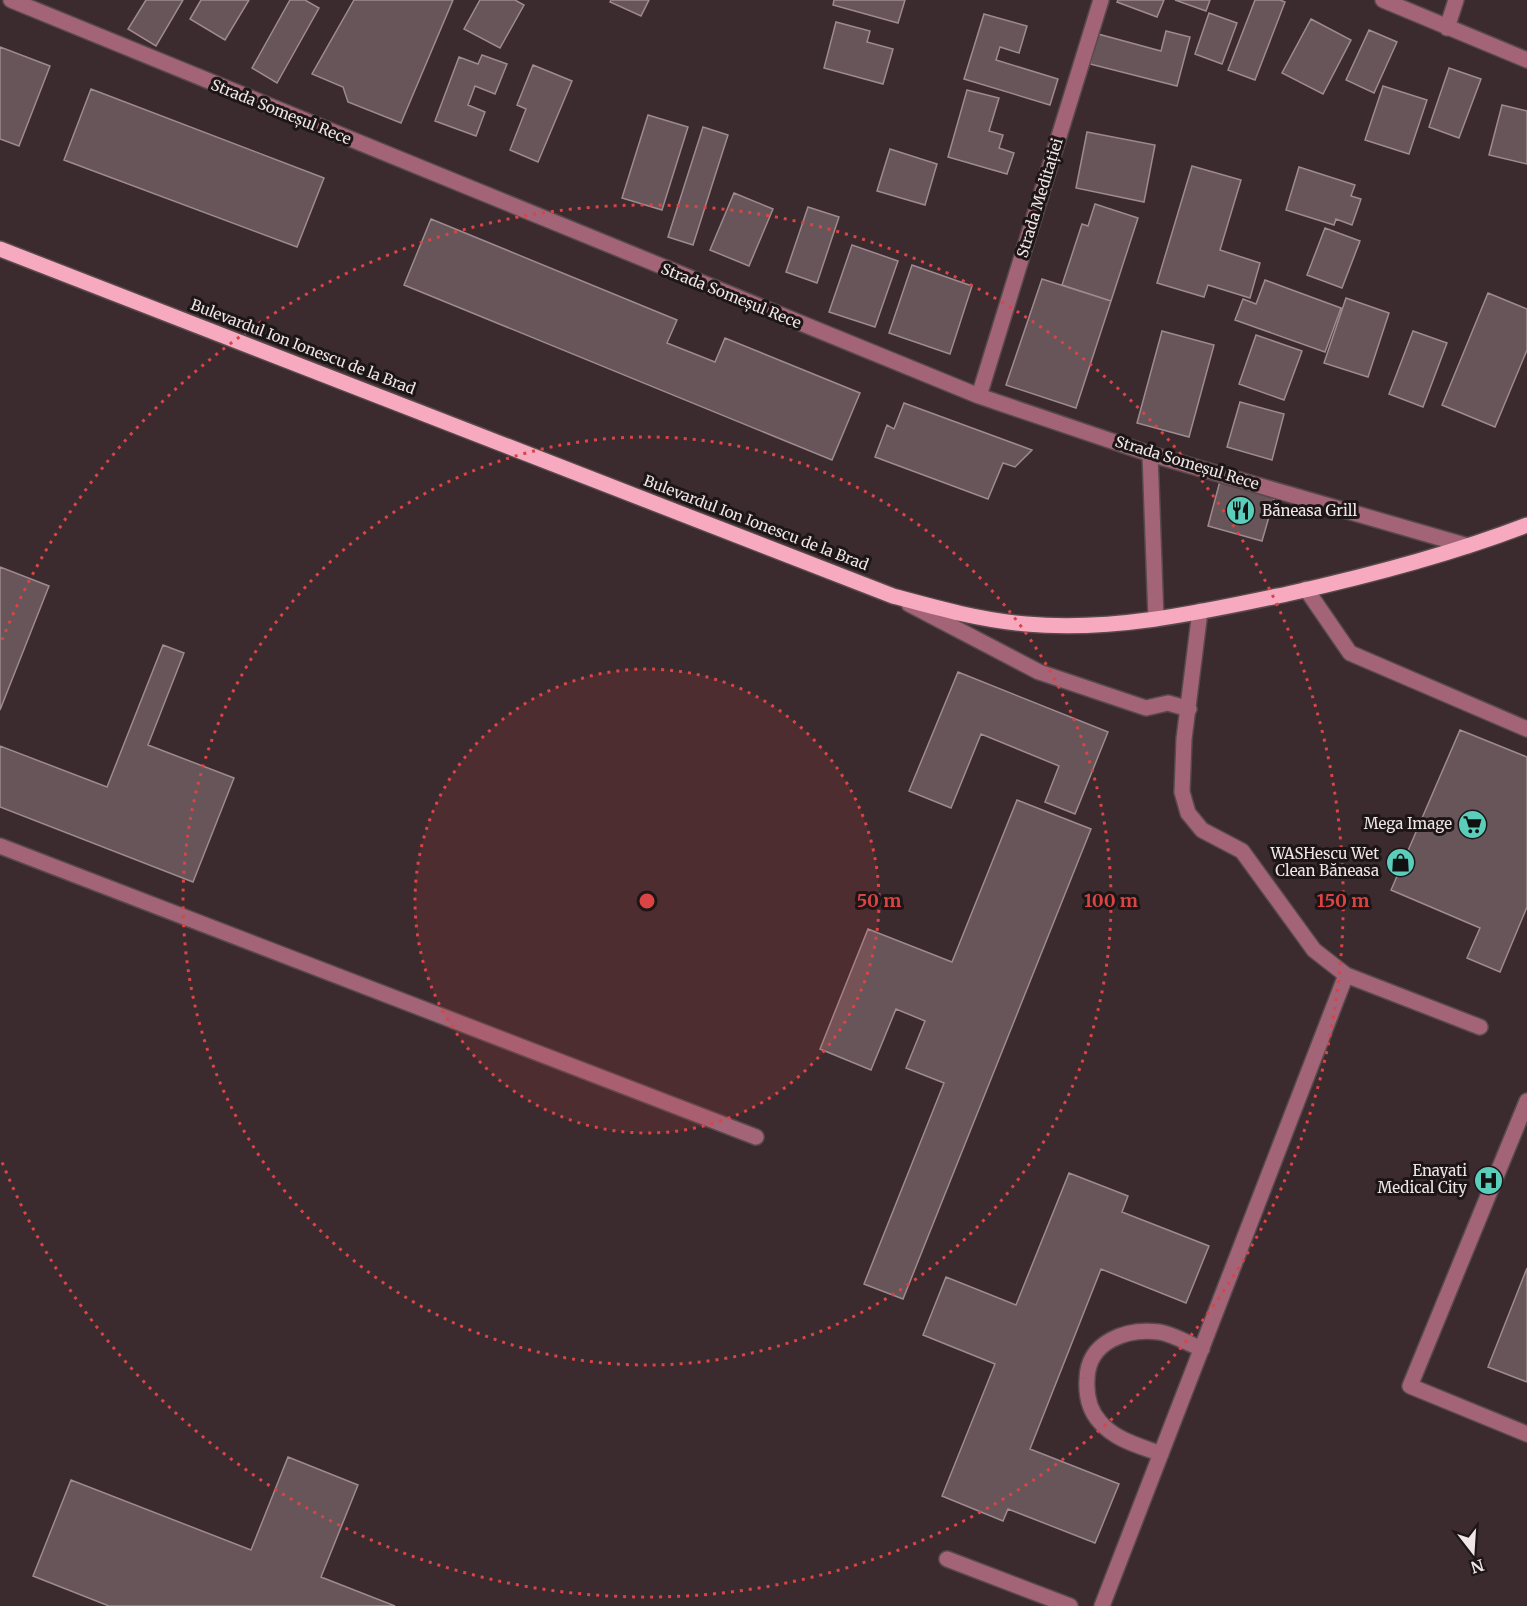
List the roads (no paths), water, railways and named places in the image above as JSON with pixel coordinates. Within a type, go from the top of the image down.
[{"type":"main road","name":"Bulevardul Ion Ionescu de la Brad","points":[[0,249],[893,596],[962,615],[1027,624],[1070,626],[1156,619],[1379,572],[1522,531]]},
{"type":"street","name":"Strada Someșul Rece","points":[[10,0],[979,396],[1150,454],[1468,546]]},
{"type":"street","name":"Strada Meditației","points":[[979,396],[1101,0]]},
{"type":"street","points":[[1383,0],[1527,60]]},
{"type":"street","points":[[1447,28],[1456,0]]},
{"type":"street","points":[[1150,454],[1156,619]]},
{"type":"street","points":[[1306,589],[1350,653],[1527,729]]},
{"type":"street","points":[[893,596],[1040,672],[1146,708],[1168,703],[1188,709]]},
{"type":"street","points":[[1200,611],[1184,739],[1182,792],[1188,813],[1202,830],[1242,851],[1314,950],[1346,975],[1480,1027]]},
{"type":"street","points":[[0,846],[756,1137]]},
{"type":"street","points":[[1102,1606],[1346,975]]},
{"type":"street","points":[[1527,1101],[1410,1386],[1527,1434]]},
{"type":"street","points":[[1161,1454],[1118,1437],[1100,1422],[1090,1407],[1087,1372],[1094,1355],[1104,1343],[1116,1336],[1137,1332],[1161,1332],[1202,1349]]},
{"type":"street","points":[[947,1559],[1070,1606]]},
{"type":"place","name":"Băneasa Grill","points":[[1241,511]]},
{"type":"place","name":"Mega Image","points":[[1473,824]]},
{"type":"place","name":"WASHescu Wet Clean Băneasa","points":[[1400,863]]},
{"type":"place","name":"Enayati Medical City","points":[[1488,1180]]}]
